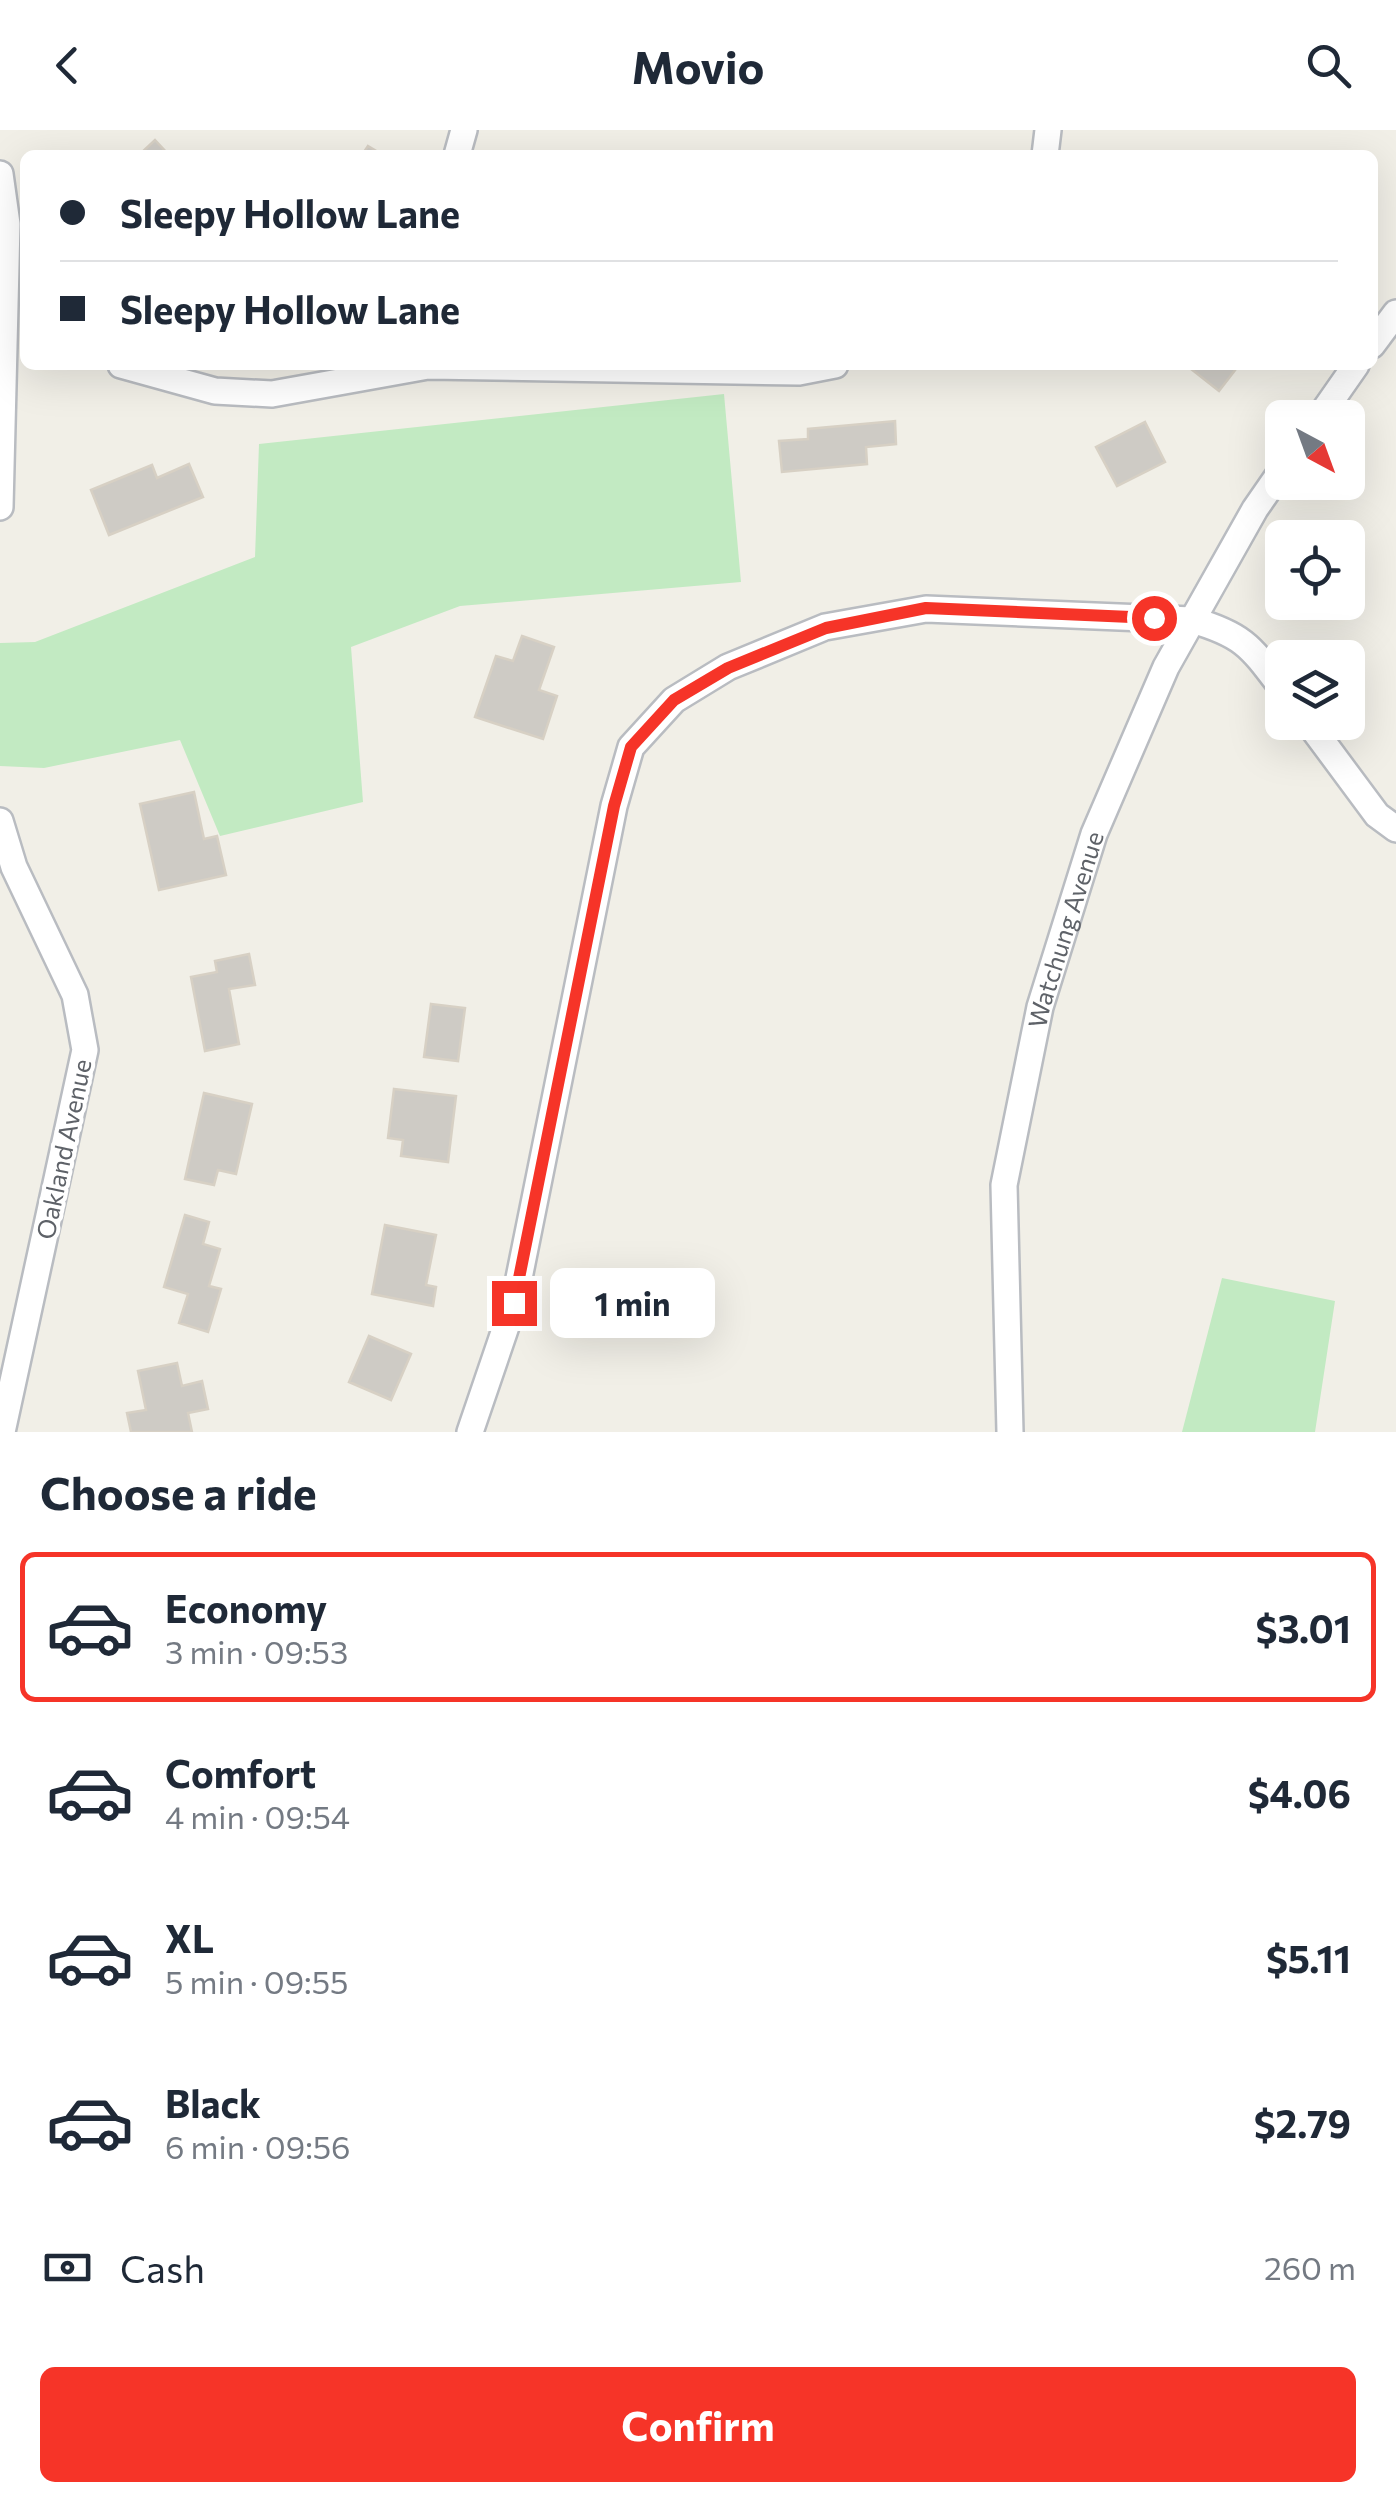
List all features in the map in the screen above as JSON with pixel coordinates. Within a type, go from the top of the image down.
[{"type":"street","points":[[0,174],[8,224],[15,336],[0,507]]},
{"type":"street","points":[[1378,337],[1396,313]]},
{"type":"street","points":[[140,370],[215,390],[272,394],[388,370]]},
{"type":"street","points":[[675,370],[809,370]]},
{"type":"street","points":[[1332,400],[1353,370]]},
{"type":"street","name":"Watchung Avenue","points":[[1010,1432],[1004,1185],[1040,1007],[1094,834],[1166,667],[1265,495]]},
{"type":"street","points":[[470,1432],[514,1303],[614,806],[631,747],[674,700],[728,668],[826,628],[926,608],[1192,620],[1228,630],[1254,650],[1265,665]]},
{"type":"street","points":[[1321,740],[1377,815],[1396,829]]},
{"type":"street","name":"Oakland Avenue","points":[[0,822],[14,868],[75,995],[84,1050],[3,1430]]},
{"type":"green space","points":[[724,394],[741,582],[460,606],[351,647],[363,802],[220,836],[180,740],[44,768],[0,766],[0,643],[35,642],[255,557],[259,444]]},
{"type":"green space","points":[[1222,1278],[1335,1301],[1315,1432],[1182,1432]]},
{"type":"building","points":[[155,140],[164,150],[144,150]]},
{"type":"building","points":[[1192,370],[1235,370],[1219,391]]},
{"type":"building","points":[[895,421],[896,444],[866,447],[867,464],[782,472],[779,441],[808,439],[808,429]]},
{"type":"building","points":[[1145,422],[1165,462],[1117,486],[1096,447]]},
{"type":"building","points":[[189,464],[203,497],[109,535],[91,490],[152,465],[157,478]]},
{"type":"building","points":[[522,636],[554,647],[539,690],[557,696],[543,739],[475,717],[496,656],[513,661]]},
{"type":"building","points":[[194,792],[204,839],[217,836],[226,875],[159,890],[140,804]]},
{"type":"building","points":[[249,954],[255,985],[229,989],[239,1044],[205,1051],[191,977],[217,972],[215,961]]},
{"type":"building","points":[[431,1004],[465,1008],[458,1061],[424,1057]]},
{"type":"building","points":[[394,1089],[456,1096],[448,1162],[401,1156],[403,1140],[388,1138]]},
{"type":"building","points":[[204,1093],[252,1104],[236,1174],[218,1170],[214,1185],[185,1179]]},
{"type":"building","points":[[185,1215],[209,1222],[203,1244],[220,1249],[209,1286],[221,1289],[208,1332],[179,1323],[188,1294],[164,1287]]},
{"type":"building","points":[[385,1225],[436,1235],[426,1285],[436,1287],[433,1306],[372,1294]]},
{"type":"building","points":[[369,1336],[411,1354],[391,1400],[349,1382]]},
{"type":"building","points":[[177,1363],[182,1386],[202,1381],[208,1409],[188,1413],[192,1432],[131,1432],[127,1413],[146,1410],[138,1371]]},
{"type":"route","points":[[514,1303],[614,806],[631,747],[674,700],[728,668],[826,628],[926,608],[1154,618]]}]
